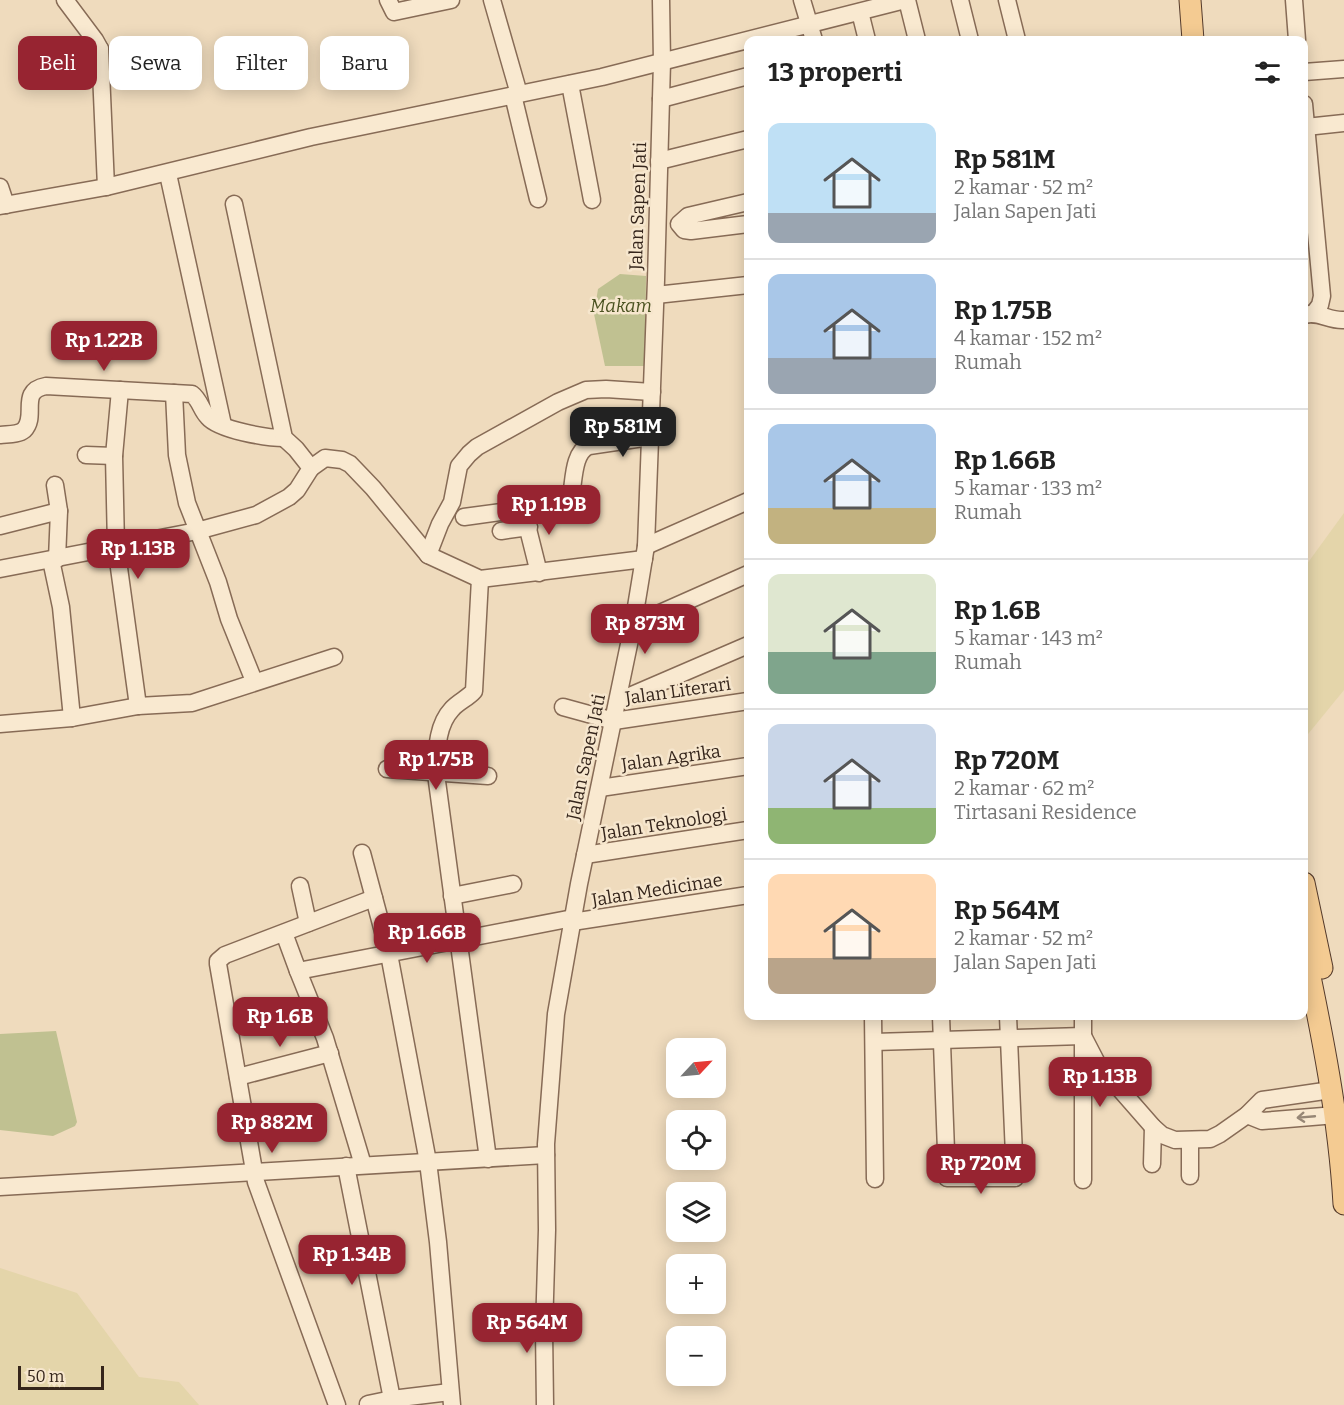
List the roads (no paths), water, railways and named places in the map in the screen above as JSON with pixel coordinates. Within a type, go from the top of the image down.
[{"type":"main road","points":[[1178,0],[1181,36]]},
{"type":"main road","points":[[1190,0],[1193,36]]},
{"type":"main road","points":[[1308,907],[1338,1086],[1336,1115],[1342,1160],[1344,1204]]},
{"type":"main road","points":[[1308,964],[1338,1086]]},
{"type":"street","points":[[65,0],[100,49],[106,187]]},
{"type":"street","points":[[388,0],[394,12],[451,0]]},
{"type":"street","points":[[492,0],[516,95],[538,199]]},
{"type":"street","name":"Jalan Sapen Jati","points":[[545,1405],[546,1155],[555,1022],[585,855],[633,626],[645,553],[656,295],[662,62],[661,0]]},
{"type":"street","points":[[801,0],[812,32]]},
{"type":"street","points":[[782,36],[812,32],[860,12],[906,0],[916,36]]},
{"type":"street","points":[[960,0],[969,36]]},
{"type":"street","points":[[1007,0],[1016,36]]},
{"type":"street","points":[[1294,0],[1297,36]]},
{"type":"street","points":[[860,12],[866,36]]},
{"type":"street","points":[[0,187],[3,206],[106,187],[168,174],[311,137],[570,84],[744,42]]},
{"type":"street","points":[[1308,72],[1344,69]]},
{"type":"street","points":[[661,99],[744,77]]},
{"type":"street","points":[[570,84],[592,200]]},
{"type":"street","points":[[1308,127],[1344,123]]},
{"type":"street","points":[[659,161],[744,140]]},
{"type":"street","points":[[1308,148],[1322,296],[1320,305],[1309,314]]},
{"type":"street","points":[[168,174],[223,425]]},
{"type":"street","points":[[744,203],[688,216],[679,224],[684,230],[691,231],[744,224]]},
{"type":"street","points":[[234,204],[284,438],[311,468]]},
{"type":"street","points":[[656,295],[744,285]]},
{"type":"street","points":[[1309,314],[1344,320]]},
{"type":"street","points":[[0,435],[23,430],[28,420],[30,397],[39,387],[195,396],[207,417],[223,425],[256,436],[284,438]]},
{"type":"street","points":[[120,390],[114,456],[116,546],[138,706]]},
{"type":"street","points":[[428,555],[440,524],[452,502],[459,466],[477,447],[558,402],[586,390],[652,392]]},
{"type":"street","points":[[174,393],[176,442],[187,503],[254,681]]},
{"type":"street","points":[[464,517],[523,509],[570,497],[578,457],[586,447],[650,437]]},
{"type":"street","points":[[86,455],[114,456]]},
{"type":"street","points":[[0,569],[197,531],[256,515],[282,502],[297,490],[311,468],[333,459],[350,464],[373,488],[428,555],[480,579],[539,573],[645,553],[744,503]]},
{"type":"street","points":[[55,485],[59,512],[54,560],[72,718]]},
{"type":"street","points":[[523,509],[539,573]]},
{"type":"street","points":[[0,526],[59,512]]},
{"type":"street","points":[[501,531],[529,527]]},
{"type":"street","points":[[633,626],[744,576]]},
{"type":"street","points":[[480,579],[474,691],[452,708],[444,721],[439,733],[436,774],[488,1159]]},
{"type":"street","points":[[618,701],[744,647]]},
{"type":"street","points":[[0,724],[72,718],[138,706],[199,701],[254,681],[334,657]]},
{"type":"street","name":"Jalan Literari","points":[[614,721],[744,702]]},
{"type":"street","points":[[563,707],[614,721]]},
{"type":"street","name":"Jalan Agrika","points":[[600,788],[744,767]]},
{"type":"street","points":[[387,769],[488,776]]},
{"type":"street","name":"Jalan Teknologi","points":[[585,855],[744,832]]},
{"type":"street","points":[[362,853],[388,954],[428,1162],[438,1242],[451,1398],[392,1399],[368,1404]]},
{"type":"street","points":[[452,897],[513,884]]},
{"type":"street","points":[[300,886],[308,923]]},
{"type":"street","name":"Jalan Medicinae","points":[[298,972],[573,920],[744,897]]},
{"type":"street","points":[[337,1405],[284,1264],[254,1172],[218,961],[225,956],[374,898]]},
{"type":"street","points":[[284,933],[330,1053],[354,1166],[392,1399]]},
{"type":"street","points":[[873,1020],[875,1179]]},
{"type":"street","points":[[941,1020],[947,1178],[1015,1178],[1008,1020]]},
{"type":"street","points":[[1083,1020],[1083,1180]]},
{"type":"street","points":[[874,1042],[1083,1036]]},
{"type":"street","points":[[1083,1036],[1098,1063],[1153,1127],[1162,1135],[1175,1140],[1190,1141],[1215,1137],[1260,1119],[1336,1115]]},
{"type":"street","points":[[238,1077],[330,1053]]},
{"type":"street","points":[[1260,1119],[1265,1100],[1338,1086]]},
{"type":"street","points":[[1152,1164],[1153,1127]]},
{"type":"street","points":[[1190,1141],[1190,1176]]},
{"type":"street","points":[[0,1187],[546,1155]]},
{"type":"park label","name":"Makam","points":[[621,306]]}]
